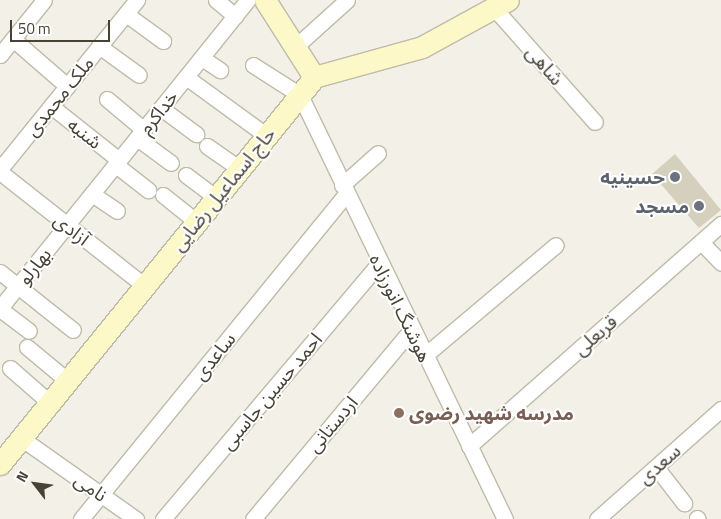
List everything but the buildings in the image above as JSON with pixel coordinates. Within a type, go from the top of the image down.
[{"type":"main road","points":[[265,0],[314,77],[422,47],[503,2]]},
{"type":"main road","name":"حاج اسماعیل رضایی","points":[[0,464],[314,77]]},
{"type":"street","points":[[44,0],[5,47],[67,86]]},
{"type":"street","name":"ملک محمدی","points":[[0,171],[137,0]]},
{"type":"street","points":[[216,0],[235,16]]},
{"type":"street","name":"خداکرم","points":[[67,225],[248,0]]},
{"type":"street","points":[[295,47],[347,0]]},
{"type":"street","name":"شاهی","points":[[503,2],[595,122]]},
{"type":"street","points":[[126,14],[162,41]]},
{"type":"street","points":[[99,46],[139,75]]},
{"type":"street","points":[[202,58],[220,70]]},
{"type":"street","points":[[253,65],[300,95]]},
{"type":"street","points":[[186,77],[267,136]]},
{"type":"street","name":"هوشنگ انورزاده","points":[[300,95],[411,330],[505,519]]},
{"type":"street","points":[[106,99],[171,163]]},
{"type":"street","name":"شنبه","points":[[51,106],[148,190]]},
{"type":"street","points":[[161,108],[196,134]]},
{"type":"street","points":[[207,146],[240,169]]},
{"type":"street","name":"ساعدی","points":[[81,519],[344,190],[378,154]]},
{"type":"street","name":"آزادی","points":[[0,171],[145,286]]},
{"type":"street","points":[[186,175],[216,198]]},
{"type":"street","points":[[92,194],[116,211]]},
{"type":"street","points":[[163,195],[197,222]]},
{"type":"street","name":"قربعلی","points":[[469,446],[721,224]]},
{"type":"street","name":"بهارلو","points":[[0,308],[67,225]]},
{"type":"street","points":[[701,242],[721,264]]},
{"type":"street","points":[[424,356],[556,245]]},
{"type":"street","name":"احمد حسین جاسبی","points":[[163,519],[379,262]]},
{"type":"street","points":[[0,272],[73,330]]},
{"type":"street","points":[[0,308],[28,331]]},
{"type":"street","name":"اردستانی","points":[[253,519],[411,330]]},
{"type":"street","points":[[27,347],[68,380]]},
{"type":"street","points":[[10,368],[50,403]]},
{"type":"street","name":"سعدی","points":[[597,519],[721,409]]},
{"type":"street","name":"نامی","points":[[21,438],[136,519]]},
{"type":"street","points":[[656,467],[684,503]]},
{"type":"place","name":"حسینیه","points":[[675,177]]},
{"type":"place","name":"مسجد","points":[[699,206]]},
{"type":"place","name":"مدرسه شهید رضوی","points":[[399,413]]}]
